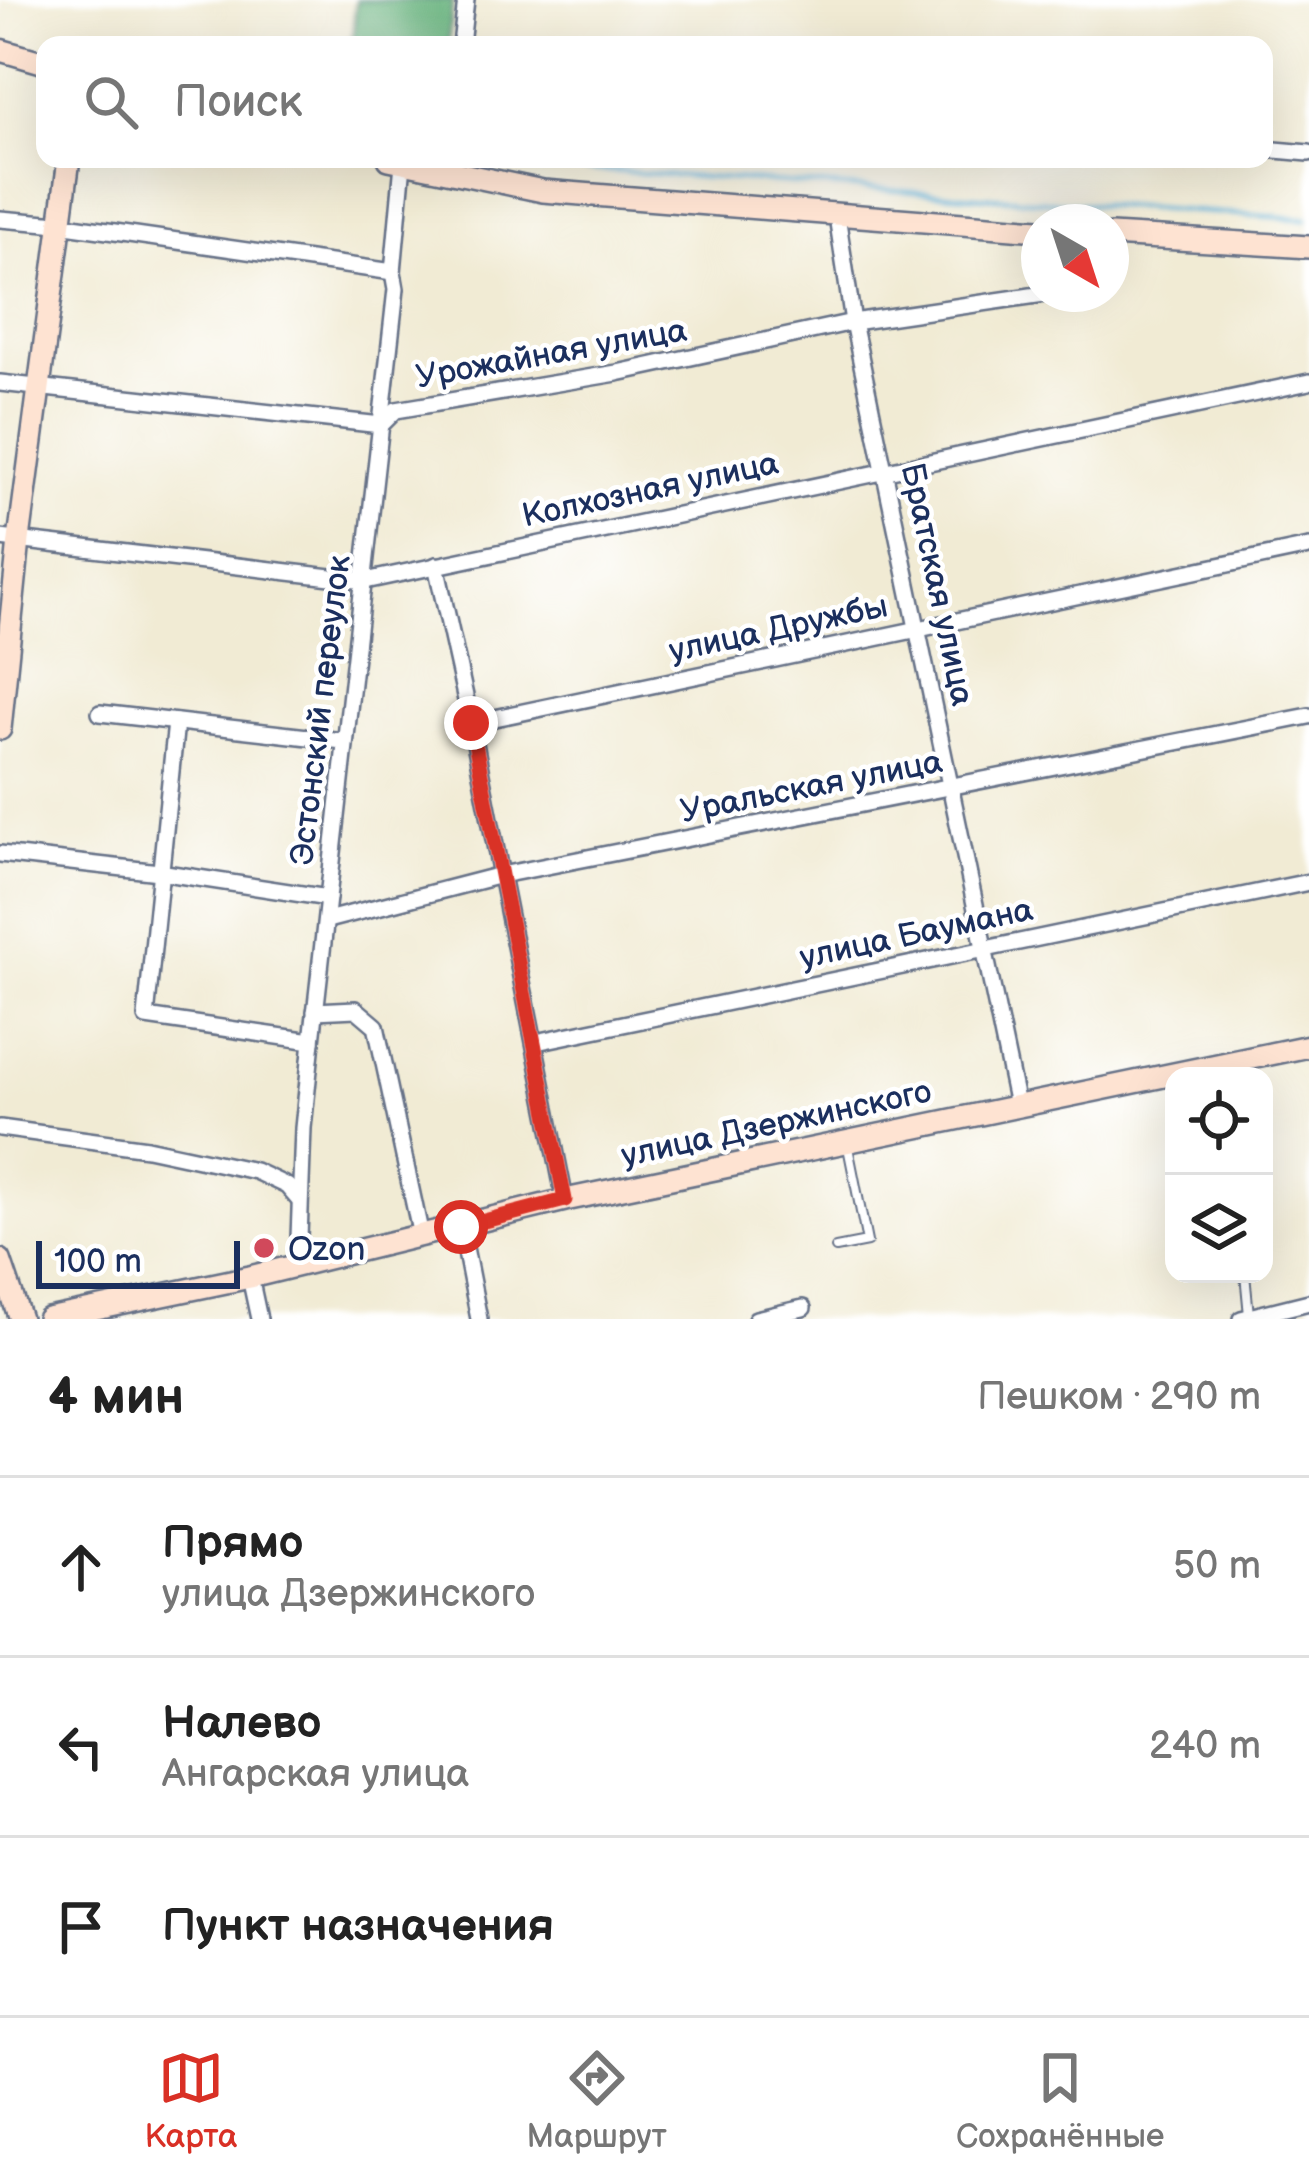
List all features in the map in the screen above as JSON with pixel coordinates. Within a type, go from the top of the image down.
[{"type":"street","points":[[462,36],[466,0]]},
{"type":"street","points":[[0,50],[36,60]]},
{"type":"street","points":[[1273,150],[1309,153]]},
{"type":"street","points":[[0,729],[10,539],[39,388],[67,168]]},
{"type":"street","name":"Эстонский переулок","points":[[298,1265],[315,1011],[396,289],[396,168]]},
{"type":"street","points":[[448,168],[543,191],[1021,229]]},
{"type":"street","name":"Братская улица","points":[[837,215],[853,322],[1017,1105]]},
{"type":"street","points":[[0,219],[393,272]]},
{"type":"street","points":[[1129,236],[1309,247]]},
{"type":"street","name":"Урожайная улица","points":[[0,383],[381,425],[396,410],[617,374],[853,322],[1021,297]]},
{"type":"street","name":"Колхозная улица","points":[[10,539],[365,581],[1309,382]]},
{"type":"street","name":"улица Дружбы","points":[[471,723],[1309,547]]},
{"type":"street","points":[[436,566],[565,1200]]},
{"type":"street","points":[[100,713],[343,741]]},
{"type":"street","name":"Уральская улица","points":[[327,920],[501,875],[1309,716]]},
{"type":"street","points":[[176,722],[146,1017],[312,1041]]},
{"type":"street","points":[[0,854],[328,898]]},
{"type":"street","name":"улица Баумана","points":[[536,1042],[1309,882]]},
{"type":"street","points":[[315,1011],[356,1009],[376,1026],[421,1236]]},
{"type":"street","name":"улица Дзержинского","points":[[1232,1067],[1309,1046]]},
{"type":"street","name":"улица Дзержинского","points":[[48,1319],[250,1277],[565,1200],[1017,1105],[1165,1080]]},
{"type":"street","points":[[0,1128],[146,1148],[255,1171],[286,1186],[299,1200]]},
{"type":"street","points":[[461,1227],[479,1319]]},
{"type":"street","points":[[0,1260],[20,1319]]},
{"type":"street","points":[[250,1277],[259,1319]]},
{"type":"street","points":[[1245,1318],[1309,1302]]},
{"type":"street","points":[[756,1319],[803,1308]]},
{"type":"lane","points":[[836,1248],[867,1241],[847,1141]]},
{"type":"lane","points":[[1245,1283],[1245,1318]]},
{"type":"green space","points":[[356,0],[453,0],[449,36],[353,36]]},
{"type":"waterway","points":[[568,168],[1306,219]]},
{"type":"place","name":"Ozon","points":[[264,1248]]},
{"type":"route","points":[[461,1227],[565,1200],[471,723]]}]
